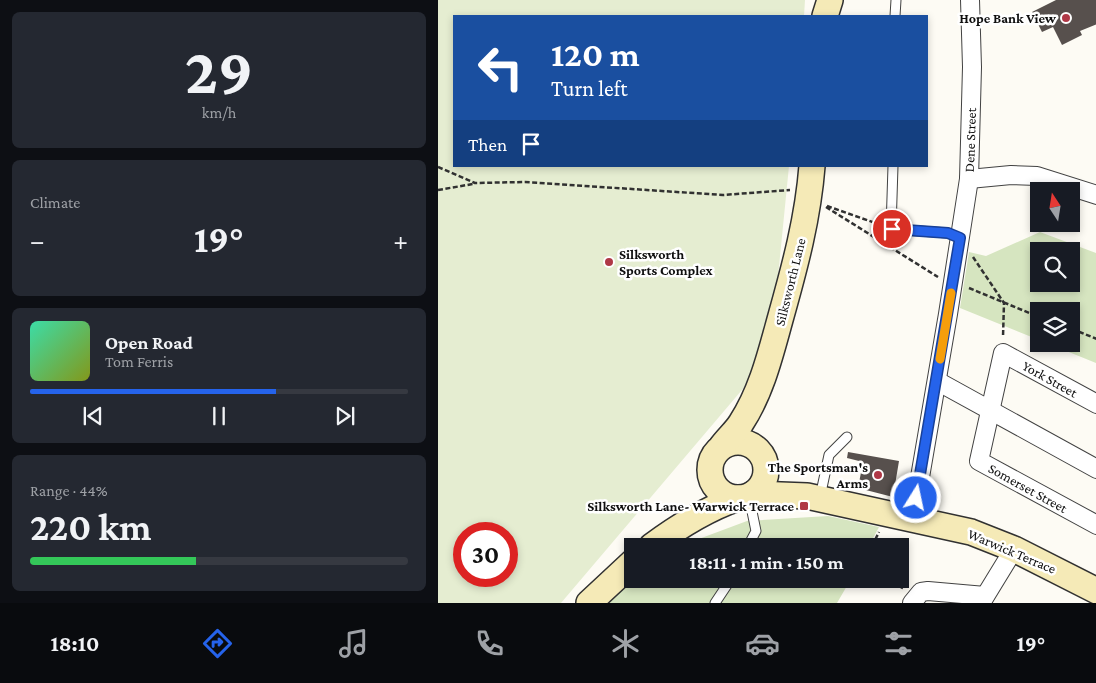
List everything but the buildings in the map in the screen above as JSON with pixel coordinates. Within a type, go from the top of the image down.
[{"type":"street","points":[[825,15],[830,0]]},
{"type":"street","name":"Dene Street","points":[[970,0],[972,67],[969,179],[1037,176],[1096,195]]},
{"type":"street","name":"Silksworth Lane","points":[[680,525],[700,502],[710,479],[711,460],[741,423],[756,394],[770,357],[799,252],[810,195],[812,167]]},
{"type":"street","points":[[913,518],[969,179]]},
{"type":"street","name":"York Street","points":[[1003,354],[1096,404]]},
{"type":"street","name":"Somerset Street","points":[[1003,354],[980,461],[1096,525]]},
{"type":"street","points":[[937,381],[1096,469]]},
{"type":"street","name":"Silksworth Lane","points":[[663,538],[680,525],[715,506],[747,496],[760,488],[765,477],[756,428],[756,394]]},
{"type":"street","points":[[722,446],[732,442],[743,442],[753,446],[763,459]]},
{"type":"street","name":"Warwick Terrace","points":[[763,459],[788,486],[813,498]]},
{"type":"street","points":[[710,479],[716,489],[726,496],[747,496]]},
{"type":"street","name":"Warwick Terrace","points":[[747,496],[813,498],[971,532],[1014,549],[1096,591]]},
{"type":"street","points":[[917,598],[928,591],[983,599],[1014,549]]},
{"type":"street","points":[[589,603],[624,570]]},
{"type":"lane","points":[[895,15],[896,0]]},
{"type":"lane","points":[[893,167],[892,229],[948,233],[960,238]]},
{"type":"lane","points":[[813,498],[829,455],[847,437]]},
{"type":"lane","points":[[747,496],[756,531],[752,538]]},
{"type":"lane","points":[[715,603],[725,588]]},
{"type":"path","points":[[438,167],[475,183]]},
{"type":"path","points":[[438,190],[475,183],[525,182],[723,195],[792,190]]},
{"type":"path","points":[[892,229],[825,206],[889,248],[945,280]]},
{"type":"path","points":[[960,238],[1004,303],[1003,354]]},
{"type":"path","points":[[962,285],[1030,313]]},
{"type":"path","points":[[1080,332],[1096,339]]},
{"type":"path","points":[[893,588],[917,598]]},
{"type":"green space","name":"Silksworth Sports Complex","points":[[438,0],[805,0],[804,15],[453,15],[453,167],[789,167],[770,357],[561,603],[438,603]]},
{"type":"green space","points":[[1040,232],[1067,242],[1030,242],[1030,292],[1080,292],[1080,247],[1096,253],[1096,363],[1069,352],[1080,352],[1080,302],[1030,302],[1030,336],[960,308],[969,252],[986,256]]},
{"type":"green space","points":[[828,516],[879,527],[873,538],[701,538],[747,521]]},
{"type":"green space","points":[[624,587],[846,588],[837,603],[609,603]]},
{"type":"slow traffic","points":[[940,359],[951,293]]},
{"type":"place","name":"Hope Bank View","points":[[1066,18]]},
{"type":"place","name":"Silksworth Sports Complex","points":[[609,262]]},
{"type":"place","name":"The Sportsman's Arms","points":[[878,475]]},
{"type":"place","name":"Silksworth Lane- Warwick Terrace","points":[[804,506]]},
{"type":"route","points":[[892,229],[948,233],[960,238],[916,498]]}]
